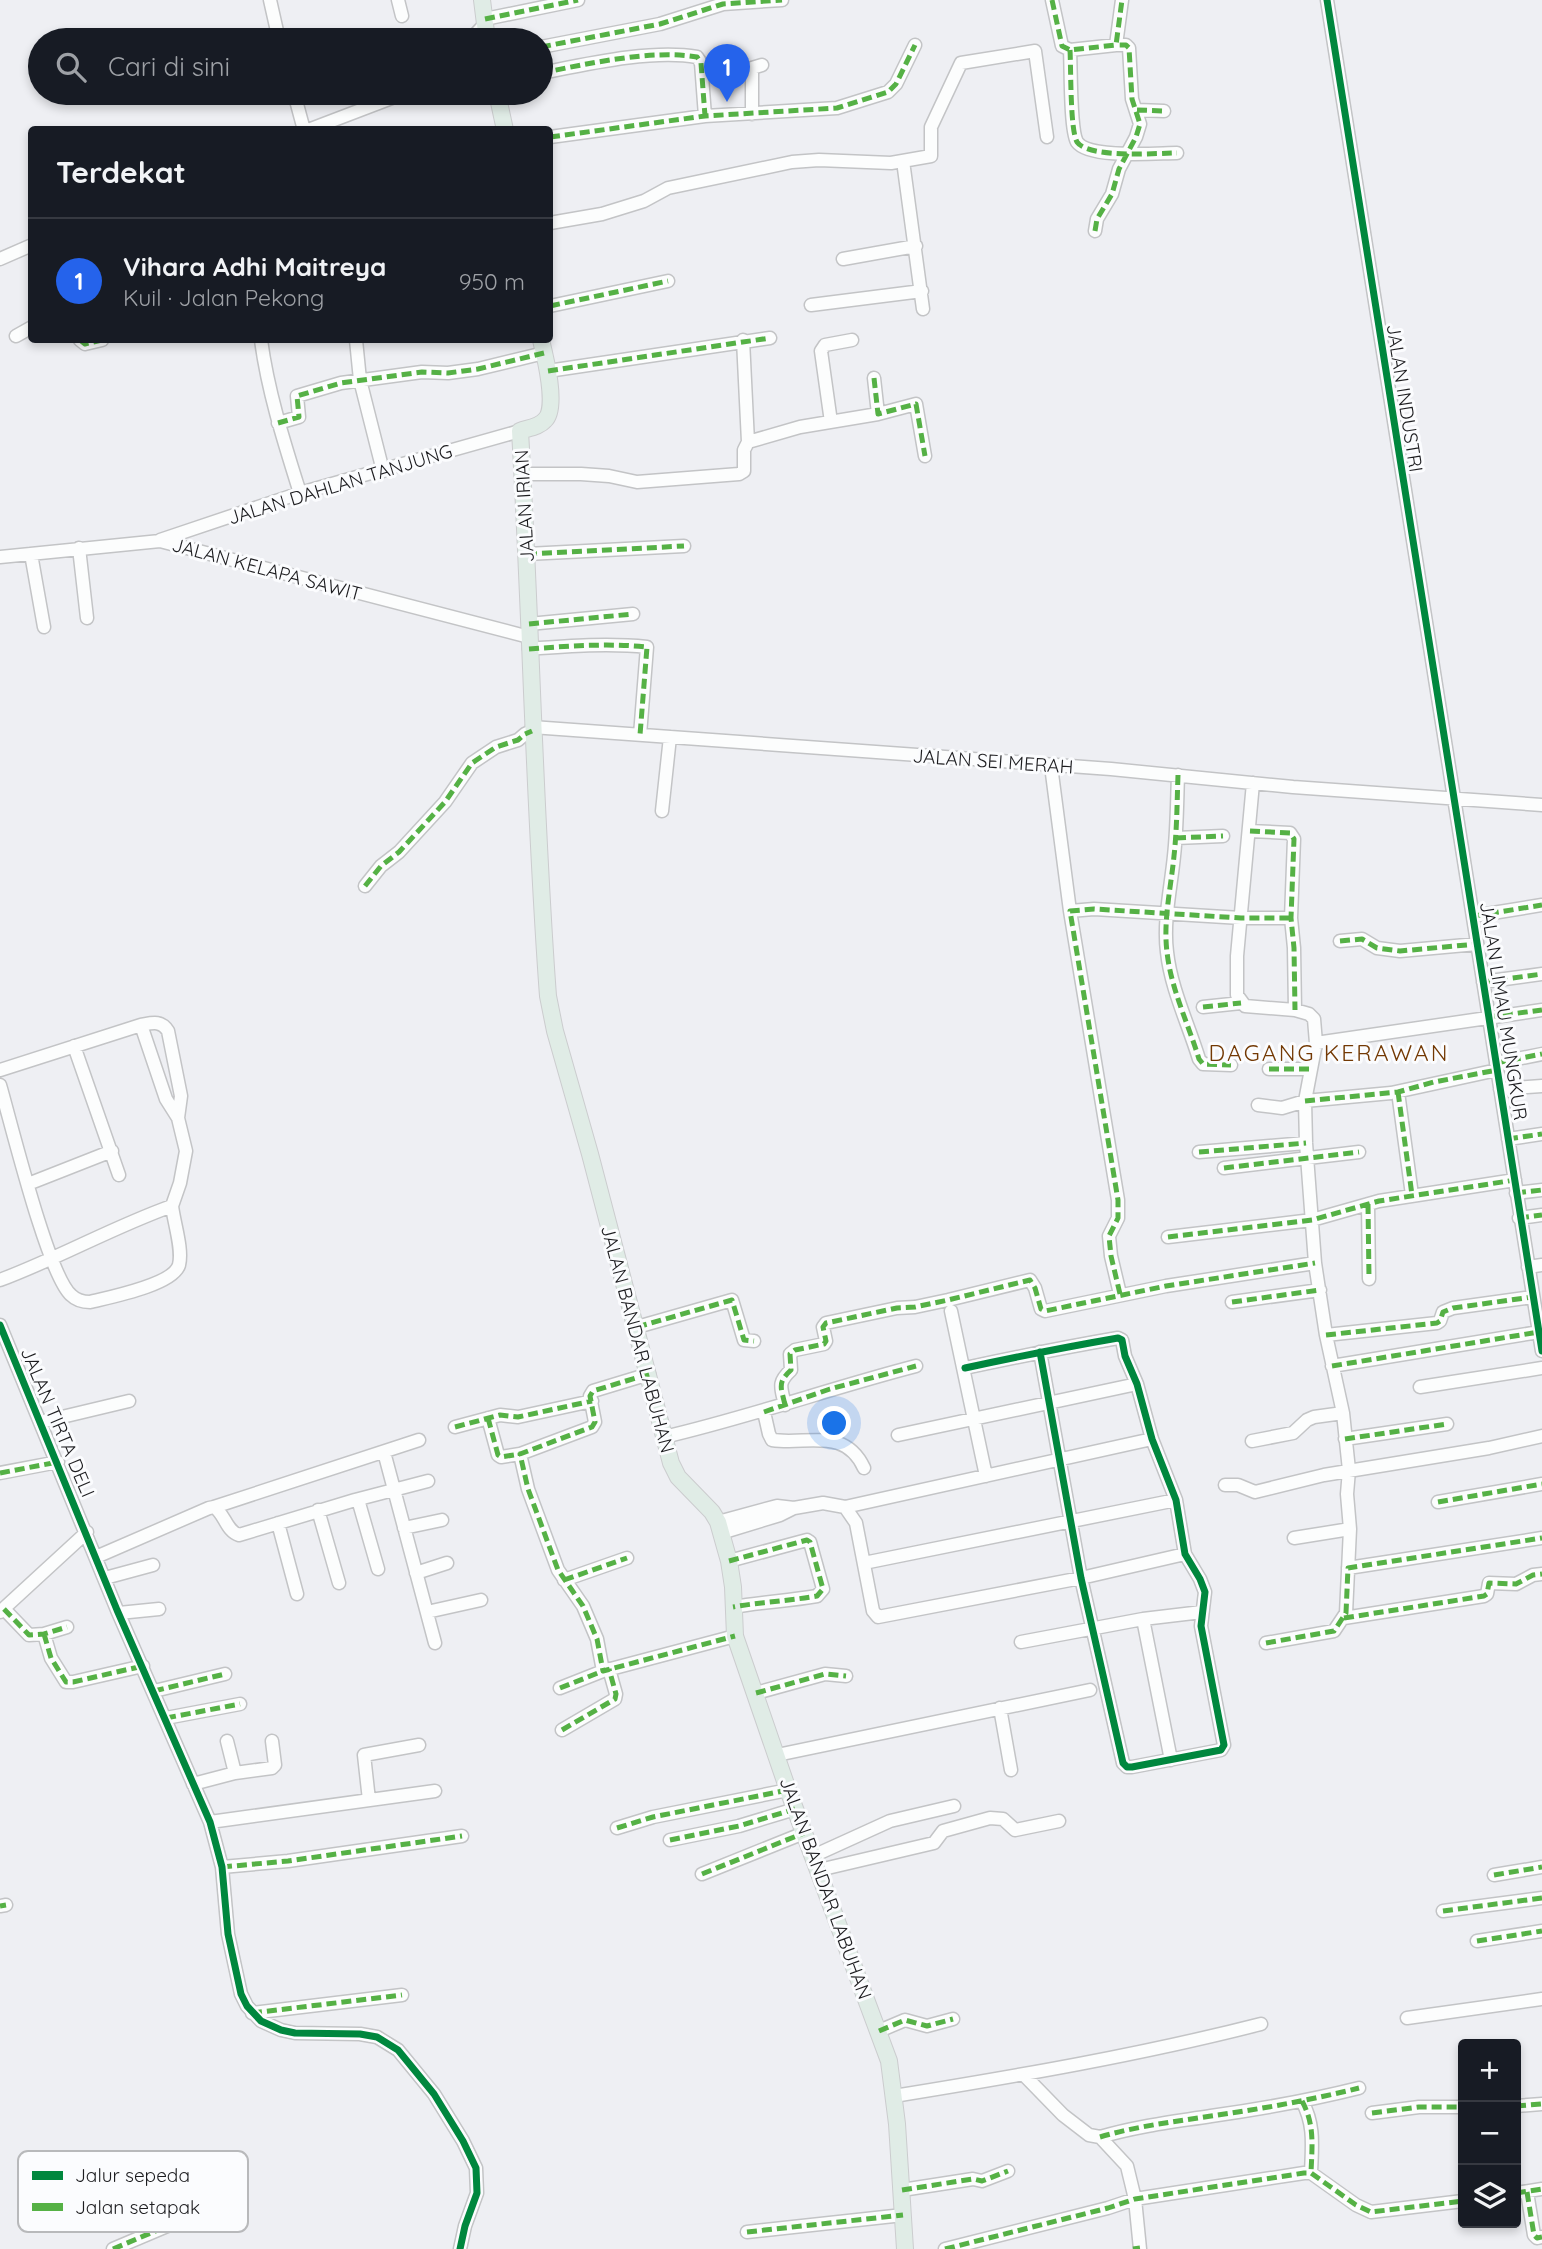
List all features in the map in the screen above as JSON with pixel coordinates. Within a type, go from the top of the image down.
[{"type":"main road","points":[[482,0],[486,28]]},
{"type":"main road","points":[[500,105],[504,126]]},
{"type":"main road","name":"JALAN IRIAN","points":[[532,729],[520,431],[541,424],[549,415],[548,371],[543,346]]},
{"type":"main road","name":"JALAN BANDAR LABUHAN","points":[[532,729],[548,996],[555,1031],[674,1472],[712,1513],[720,1528],[729,1561],[734,1636],[889,2061],[905,2249]]},
{"type":"street","points":[[270,0],[276,28]]},
{"type":"street","points":[[398,0],[402,16]]},
{"type":"street","points":[[486,28],[578,0]]},
{"type":"street","points":[[553,45],[660,24],[723,4],[782,0]]},
{"type":"street","points":[[1052,0],[1062,46],[1070,50],[1116,45],[1126,45],[1129,48],[1132,99],[1140,124],[1112,194],[1097,220],[1095,231]]},
{"type":"street","points":[[1116,45],[1122,0]]},
{"type":"street","name":"JALAN INDUSTRI","points":[[1327,0],[1454,800]]},
{"type":"street","points":[[553,137],[705,116],[837,108],[888,92],[896,84],[915,45]]},
{"type":"street","points":[[1070,50],[1074,131],[1081,146],[1126,154],[1178,153]]},
{"type":"street","points":[[553,222],[602,214],[643,201],[668,188],[792,162],[903,161],[931,156],[931,127],[959,65],[973,61],[1035,51],[1047,137]]},
{"type":"street","points":[[553,71],[593,63],[678,54],[697,57],[701,63],[705,116]]},
{"type":"street","points":[[752,114],[752,68],[762,65]]},
{"type":"street","points":[[298,105],[305,126]]},
{"type":"street","points":[[317,126],[373,105]]},
{"type":"street","points":[[1137,110],[1164,111]]},
{"type":"street","points":[[903,161],[923,310]]},
{"type":"street","points":[[843,259],[916,246]]},
{"type":"street","points":[[0,259],[28,247]]},
{"type":"street","points":[[553,305],[668,281]]},
{"type":"street","points":[[811,305],[922,291]]},
{"type":"street","points":[[16,335],[28,329]]},
{"type":"street","points":[[548,371],[770,338]]},
{"type":"street","points":[[522,474],[582,474],[637,482],[739,474],[744,471],[744,450],[748,442],[743,340]]},
{"type":"street","points":[[831,422],[821,349],[825,345],[852,340]]},
{"type":"street","points":[[261,343],[278,423],[300,493]]},
{"type":"street","points":[[356,343],[360,380],[383,471]]},
{"type":"street","points":[[278,423],[299,417],[297,396],[341,383],[422,372],[448,373],[478,369],[543,346]]},
{"type":"street","points":[[874,378],[878,414]]},
{"type":"street","points":[[748,442],[800,427],[878,414],[916,404],[925,456]]},
{"type":"street","name":"JALAN DAHLAN TANJUNG","points":[[160,541],[300,493],[520,431]]},
{"type":"street","name":"JALAN KELAPA SAWIT","points":[[0,557],[160,541],[529,637]]},
{"type":"street","points":[[527,554],[684,546]]},
{"type":"street","points":[[79,548],[87,618]]},
{"type":"street","points":[[31,554],[44,627]]},
{"type":"street","points":[[529,637],[633,614]]},
{"type":"street","points":[[529,637],[628,648],[647,647],[640,735]]},
{"type":"street","points":[[365,886],[381,866],[399,852],[445,802],[472,763],[496,747],[517,741],[532,729]]},
{"type":"street","name":"JALAN SEI MERAH","points":[[532,729],[1178,775],[1454,800],[1542,805]]},
{"type":"street","points":[[662,811],[670,737]]},
{"type":"street","points":[[1051,766],[1070,911],[1118,1200],[1118,1218],[1109,1236],[1120,1294]]},
{"type":"street","points":[[1178,775],[1176,838],[1166,948],[1168,962],[1176,997],[1199,1059],[1203,1064],[1231,1065]]},
{"type":"street","points":[[1254,783],[1237,956],[1237,995],[1245,1006],[1295,1010],[1309,1014],[1314,1019],[1316,1043],[1305,1101],[1306,1143],[1315,1263],[1326,1335],[1343,1413],[1349,1470],[1347,1494],[1350,1529],[1344,1618],[1334,1631],[1266,1643]]},
{"type":"street","name":"JALAN LIMAU MUNGKUR","points":[[1454,800],[1519,1218],[1535,1289],[1542,1351]]},
{"type":"street","points":[[1250,831],[1292,835],[1291,918],[1295,1010]]},
{"type":"street","points":[[1176,838],[1223,836]]},
{"type":"street","points":[[1474,916],[1542,905]]},
{"type":"street","points":[[1070,911],[1094,909],[1241,918],[1291,918]]},
{"type":"street","points":[[1340,941],[1362,939],[1377,948],[1400,951],[1477,944]]},
{"type":"street","points":[[1482,982],[1542,974]]},
{"type":"street","points":[[1203,1007],[1241,1003]]},
{"type":"street","points":[[1316,1043],[1542,1010]]},
{"type":"street","points":[[0,1070],[74,1045],[156,1023],[163,1025],[168,1031],[181,1096],[178,1118]]},
{"type":"street","points":[[0,1085],[51,1259],[65,1289],[82,1302],[90,1302],[164,1280],[179,1264],[180,1249],[172,1206],[186,1152],[178,1118],[166,1099],[141,1025]]},
{"type":"street","points":[[74,1045],[119,1175]]},
{"type":"street","points":[[1258,1105],[1282,1108],[1305,1101],[1398,1092],[1542,1054]]},
{"type":"street","points":[[1269,1069],[1310,1069]]},
{"type":"street","points":[[1500,1090],[1542,1086]]},
{"type":"street","points":[[1398,1092],[1412,1195]]},
{"type":"street","points":[[1508,1139],[1542,1134]]},
{"type":"street","points":[[1199,1152],[1306,1143]]},
{"type":"street","points":[[28,1184],[112,1151]]},
{"type":"street","points":[[1224,1168],[1359,1152]]},
{"type":"street","points":[[1168,1237],[1312,1220],[1367,1204],[1412,1195],[1516,1186],[1542,1190]]},
{"type":"street","points":[[1367,1204],[1369,1279]]},
{"type":"street","points":[[0,1280],[92,1238],[172,1206]]},
{"type":"street","points":[[1519,1218],[1542,1215]]},
{"type":"street","points":[[785,1405],[781,1384],[791,1370],[791,1352],[824,1344],[826,1341],[823,1327],[826,1323],[897,1308],[915,1307],[1030,1280],[1044,1311],[1077,1306],[1120,1294],[1315,1263]]},
{"type":"street","points":[[1528,1267],[1542,1265]]},
{"type":"street","points":[[1326,1335],[1437,1322],[1445,1311],[1453,1308],[1535,1289]]},
{"type":"street","points":[[1232,1302],[1320,1290]]},
{"type":"street","points":[[637,1327],[732,1300],[744,1340],[754,1341]]},
{"type":"street","points":[[951,1311],[986,1476]]},
{"type":"street","name":"JALAN TIRTA DELI","points":[[0,1325],[6,1356],[41,1422],[118,1613],[211,1822],[222,1867],[228,1934],[241,1994],[252,2013]]},
{"type":"street","points":[[1332,1366],[1539,1332]]},
{"type":"street","points":[[965,1368],[1040,1352],[1119,1338],[1122,1340],[1152,1439],[1176,1500],[1185,1554],[1205,1592],[1201,1626],[1224,1748],[1128,1768],[1123,1763],[1069,1520],[1051,1403],[1040,1352]]},
{"type":"street","points":[[664,1437],[764,1412],[830,1389],[916,1366]]},
{"type":"street","points":[[1420,1387],[1542,1368]]},
{"type":"street","points":[[488,1418],[498,1455],[501,1457],[520,1454],[592,1427],[595,1422],[590,1396],[597,1389],[649,1374]]},
{"type":"street","points":[[898,1435],[1137,1384]]},
{"type":"street","points":[[41,1422],[129,1401]]},
{"type":"street","points":[[455,1427],[500,1415],[518,1417],[592,1401]]},
{"type":"street","points":[[764,1412],[772,1440],[840,1442],[857,1453],[864,1468]]},
{"type":"street","points":[[1252,1441],[1293,1433],[1314,1417],[1343,1413]]},
{"type":"street","points":[[1345,1438],[1447,1424]]},
{"type":"street","points":[[1225,1485],[1241,1486],[1255,1492],[1349,1470],[1489,1448],[1542,1436]]},
{"type":"street","points":[[720,1528],[780,1515],[794,1508],[823,1503],[845,1507],[1152,1439]]},
{"type":"street","points":[[96,1557],[214,1507],[419,1440]]},
{"type":"street","points":[[384,1452],[435,1643]]},
{"type":"street","points":[[520,1454],[528,1489],[558,1570],[583,1606],[616,1694],[615,1699],[562,1730]]},
{"type":"street","points":[[0,1473],[58,1462]]},
{"type":"street","points":[[214,1507],[221,1511],[235,1534],[239,1535],[318,1510],[428,1481]]},
{"type":"street","points":[[1438,1502],[1542,1484]]},
{"type":"street","points":[[355,1500],[359,1503],[378,1570]]},
{"type":"street","points":[[864,1563],[1176,1500]]},
{"type":"street","points":[[845,1507],[854,1518],[873,1611],[878,1617],[1081,1578],[1185,1554]]},
{"type":"street","points":[[318,1510],[340,1583]]},
{"type":"street","points":[[404,1528],[442,1520]]},
{"type":"street","points":[[278,1523],[297,1594]]},
{"type":"street","points":[[1294,1538],[1350,1529]]},
{"type":"street","points":[[67,1627],[44,1634],[29,1635],[2,1610],[86,1532]]},
{"type":"street","points":[[1348,1567],[1542,1538]]},
{"type":"street","points":[[729,1561],[807,1540],[810,1542],[823,1589],[817,1596],[733,1607]]},
{"type":"street","points":[[564,1580],[627,1559]]},
{"type":"street","points":[[416,1573],[447,1563]]},
{"type":"street","points":[[105,1577],[153,1565]]},
{"type":"street","points":[[1344,1618],[1484,1596],[1489,1583],[1516,1584],[1533,1575],[1542,1574]]},
{"type":"street","points":[[427,1612],[481,1600]]},
{"type":"street","points":[[118,1613],[159,1609]]},
{"type":"street","points":[[1021,1642],[1143,1619],[1202,1612]]},
{"type":"street","points":[[1143,1619],[1171,1760]]},
{"type":"street","points":[[44,1634],[57,1672],[66,1682],[143,1666]]},
{"type":"street","points":[[560,1688],[606,1670],[734,1636]]},
{"type":"street","points":[[155,1691],[225,1674]]},
{"type":"street","points":[[756,1693],[825,1674],[846,1676]]},
{"type":"street","points":[[777,1755],[1090,1690]]},
{"type":"street","points":[[166,1718],[240,1703]]},
{"type":"street","points":[[1000,1708],[1010,1770]]},
{"type":"street","points":[[227,1741],[235,1773]]},
{"type":"street","points":[[193,1784],[235,1773],[272,1768],[275,1765],[272,1741]]},
{"type":"street","points":[[369,1800],[364,1755],[419,1745]]},
{"type":"street","points":[[617,1828],[788,1790]]},
{"type":"street","points":[[211,1822],[435,1791]]},
{"type":"street","points":[[816,1863],[890,1821],[954,1805]]},
{"type":"street","points":[[670,1840],[739,1826],[795,1809]]},
{"type":"street","points":[[816,1863],[934,1843],[943,1831],[990,1818],[1003,1819],[1015,1830],[1059,1821]]},
{"type":"street","points":[[702,1874],[804,1833]]},
{"type":"street","points":[[222,1867],[462,1836]]},
{"type":"street","points":[[1494,1875],[1542,1867]]},
{"type":"street","points":[[1443,1911],[1542,1899]]},
{"type":"street","points":[[1477,1941],[1542,1931]]},
{"type":"street","points":[[252,2013],[401,1995]]},
{"type":"street","points":[[1407,2018],[1542,1999]]},
{"type":"street","points":[[252,2013],[269,2025],[295,2033],[360,2034],[377,2038],[398,2050],[434,2094],[476,2168],[477,2193],[460,2249]]},
{"type":"street","points":[[878,2031],[905,2020],[927,2026],[953,2019]]},
{"type":"street","points":[[894,2096],[1024,2075],[1261,2024]]},
{"type":"street","points":[[1024,2075],[1063,2115],[1089,2135],[1100,2137],[1127,2129],[1302,2101],[1359,2088]]},
{"type":"street","points":[[1302,2101],[1313,2131],[1311,2172]]},
{"type":"street","points":[[1521,2106],[1542,2104]]},
{"type":"street","points":[[1372,2113],[1419,2108],[1458,2108]]},
{"type":"street","points":[[1100,2137],[1127,2166],[1135,2199],[1138,2249]]},
{"type":"street","points":[[902,2190],[973,2179],[982,2181],[1008,2171]]},
{"type":"street","points":[[945,2249],[1135,2199],[1311,2172],[1356,2205],[1371,2212],[1458,2202]]},
{"type":"street","points":[[1542,2189],[1522,2192],[1534,2235],[1537,2238],[1542,2237]]},
{"type":"street","points":[[747,2232],[903,2215]]},
{"type":"street","points":[[113,2249],[153,2232]]},
{"type":"marked path","points":[[485,19],[578,0]]},
{"type":"marked path","points":[[553,45],[660,24],[723,4],[782,0]]},
{"type":"marked path","points":[[1052,0],[1062,46],[1070,50],[1116,45],[1122,0]]},
{"type":"marked path","points":[[553,137],[705,116],[837,108],[888,92],[896,84],[915,45]]},
{"type":"marked path","points":[[1095,231],[1097,219],[1112,194],[1119,169],[1140,124],[1132,99],[1129,48],[1126,45],[1116,45]]},
{"type":"marked path","points":[[1070,50],[1072,112],[1077,142],[1095,151],[1109,153],[1177,153]]},
{"type":"marked path","points":[[553,71],[640,56],[697,57],[701,63],[705,116]]},
{"type":"marked path","points":[[1137,110],[1164,111]]},
{"type":"marked path","points":[[553,305],[668,281]]},
{"type":"marked path","points":[[548,371],[770,338]]},
{"type":"marked path","points":[[84,343],[89,343]]},
{"type":"marked path","points":[[278,423],[299,417],[297,396],[341,383],[422,372],[448,373],[478,369],[544,353]]},
{"type":"marked path","points":[[874,378],[878,414],[916,404],[925,456]]},
{"type":"marked path","points":[[527,554],[684,546]]},
{"type":"marked path","points":[[529,624],[633,614]]},
{"type":"marked path","points":[[529,649],[603,645],[647,647],[640,735]]},
{"type":"marked path","points":[[365,886],[381,866],[399,852],[445,802],[472,763],[496,747],[518,740],[532,731]]},
{"type":"marked path","points":[[1178,775],[1175,846],[1166,928],[1169,966],[1199,1059],[1203,1064],[1231,1065]]},
{"type":"marked path","points":[[1250,831],[1290,833],[1294,839],[1291,918],[1295,1010]]},
{"type":"marked path","points":[[1176,838],[1223,836]]},
{"type":"marked path","points":[[1474,916],[1542,905]]},
{"type":"marked path","points":[[1120,1294],[1109,1236],[1118,1218],[1118,1200],[1070,911],[1094,909],[1241,918],[1291,918]]},
{"type":"marked path","points":[[1340,941],[1362,939],[1377,948],[1400,951],[1477,944]]},
{"type":"marked path","points":[[1483,982],[1542,974]]},
{"type":"marked path","points":[[1203,1007],[1241,1003]]},
{"type":"marked path","points":[[1488,1017],[1542,1010]]},
{"type":"marked path","points":[[1496,1063],[1542,1054]]},
{"type":"marked path","points":[[1269,1069],[1310,1069]]},
{"type":"marked path","points":[[1305,1101],[1398,1092],[1497,1070]]},
{"type":"marked path","points":[[1398,1092],[1412,1195]]},
{"type":"marked path","points":[[1508,1139],[1542,1134]]},
{"type":"marked path","points":[[1199,1152],[1306,1143]]},
{"type":"marked path","points":[[1224,1168],[1359,1152]]},
{"type":"marked path","points":[[1168,1237],[1312,1220],[1379,1201],[1515,1180]]},
{"type":"marked path","points":[[1516,1193],[1542,1190]]},
{"type":"marked path","points":[[1368,1204],[1369,1279]]},
{"type":"marked path","points":[[1519,1218],[1542,1215]]},
{"type":"marked path","points":[[785,1405],[781,1386],[791,1370],[790,1354],[795,1350],[824,1344],[826,1341],[823,1327],[826,1323],[897,1308],[915,1307],[1030,1280],[1041,1309],[1045,1311],[1166,1286],[1315,1263]]},
{"type":"marked path","points":[[1232,1302],[1320,1290]]},
{"type":"marked path","points":[[1326,1335],[1437,1323],[1443,1312],[1453,1308],[1532,1297]]},
{"type":"marked path","points":[[637,1327],[732,1300],[744,1340],[754,1341]]},
{"type":"marked path","points":[[1332,1366],[1539,1332]]},
{"type":"marked path","points":[[764,1412],[830,1389],[916,1366]]},
{"type":"marked path","points":[[649,1374],[593,1391],[590,1396],[595,1422],[592,1427],[520,1454],[528,1489],[558,1570],[583,1606],[597,1639],[603,1671],[735,1636]]},
{"type":"marked path","points":[[455,1427],[500,1415],[518,1417],[592,1401]]},
{"type":"marked path","points":[[488,1418],[498,1455],[501,1457],[520,1454]]},
{"type":"marked path","points":[[1345,1439],[1447,1424]]},
{"type":"marked path","points":[[0,1473],[58,1462]]},
{"type":"marked path","points":[[1438,1502],[1542,1484]]},
{"type":"marked path","points":[[1266,1643],[1334,1631],[1346,1613],[1348,1568],[1542,1538]]},
{"type":"marked path","points":[[729,1561],[807,1540],[810,1542],[823,1589],[817,1596],[733,1607]]},
{"type":"marked path","points":[[564,1580],[627,1558]]},
{"type":"marked path","points":[[1344,1618],[1484,1596],[1489,1583],[1516,1584],[1533,1575],[1542,1574]]},
{"type":"marked path","points":[[4,1609],[29,1635],[44,1634],[67,1627]]},
{"type":"marked path","points":[[44,1634],[51,1658],[66,1682],[143,1666]]},
{"type":"marked path","points":[[562,1730],[615,1699],[609,1669]]},
{"type":"marked path","points":[[560,1688],[603,1671]]},
{"type":"marked path","points":[[154,1691],[225,1674]]},
{"type":"marked path","points":[[756,1693],[825,1674],[846,1676]]},
{"type":"marked path","points":[[166,1718],[240,1704]]},
{"type":"marked path","points":[[617,1828],[653,1817],[788,1790]]},
{"type":"marked path","points":[[670,1840],[739,1826],[795,1809]]},
{"type":"marked path","points":[[702,1874],[804,1833]]},
{"type":"marked path","points":[[222,1867],[288,1861],[462,1836]]},
{"type":"marked path","points":[[1494,1875],[1542,1867]]},
{"type":"marked path","points":[[1443,1911],[1542,1898]]},
{"type":"marked path","points":[[0,1906],[6,1905]]},
{"type":"marked path","points":[[1477,1941],[1542,1931]]},
{"type":"marked path","points":[[252,2013],[402,1995]]},
{"type":"marked path","points":[[879,2031],[905,2020],[927,2026],[953,2019]]},
{"type":"marked path","points":[[1100,2137],[1141,2127],[1267,2107],[1359,2088]]},
{"type":"marked path","points":[[1302,2101],[1311,2127],[1311,2173]]},
{"type":"marked path","points":[[1521,2106],[1542,2104]]},
{"type":"marked path","points":[[1372,2113],[1419,2107],[1458,2107]]},
{"type":"marked path","points":[[902,2190],[973,2179],[982,2181],[1008,2171]]},
{"type":"marked path","points":[[945,2249],[1135,2199],[1304,2173],[1311,2173],[1356,2205],[1371,2212],[1458,2202]]},
{"type":"marked path","points":[[1521,2192],[1542,2189]]},
{"type":"marked path","points":[[1527,2192],[1534,2235],[1537,2238],[1542,2237]]},
{"type":"marked path","points":[[747,2232],[903,2215]]},
{"type":"marked path","points":[[113,2249],[153,2232]]},
{"type":"marked path","points":[[1133,2249],[1140,2248]]},
{"type":"cycle path","points":[[1327,0],[1542,1351]]},
{"type":"cycle path","points":[[0,1325],[117,1610],[210,1822],[222,1867],[228,1934],[241,1994],[247,2006],[261,2021],[281,2030],[295,2033],[360,2034],[377,2037],[398,2050],[434,2094],[476,2168],[477,2193],[460,2249]]},
{"type":"cycle path","points":[[965,1368],[1003,1360],[1022,1356],[1041,1352],[1099,1341],[1118,1338],[1122,1340],[1152,1439],[1176,1500],[1185,1554],[1205,1592],[1201,1626],[1224,1745],[1221,1750],[1132,1767],[1123,1763],[1081,1578],[1040,1352]]},
{"type":"place","name":"Vihara Adhi Maitreya","points":[[727,102]]},
{"type":"district","name":"DAGANG KERAWAN","points":[[1329,1053]]}]
